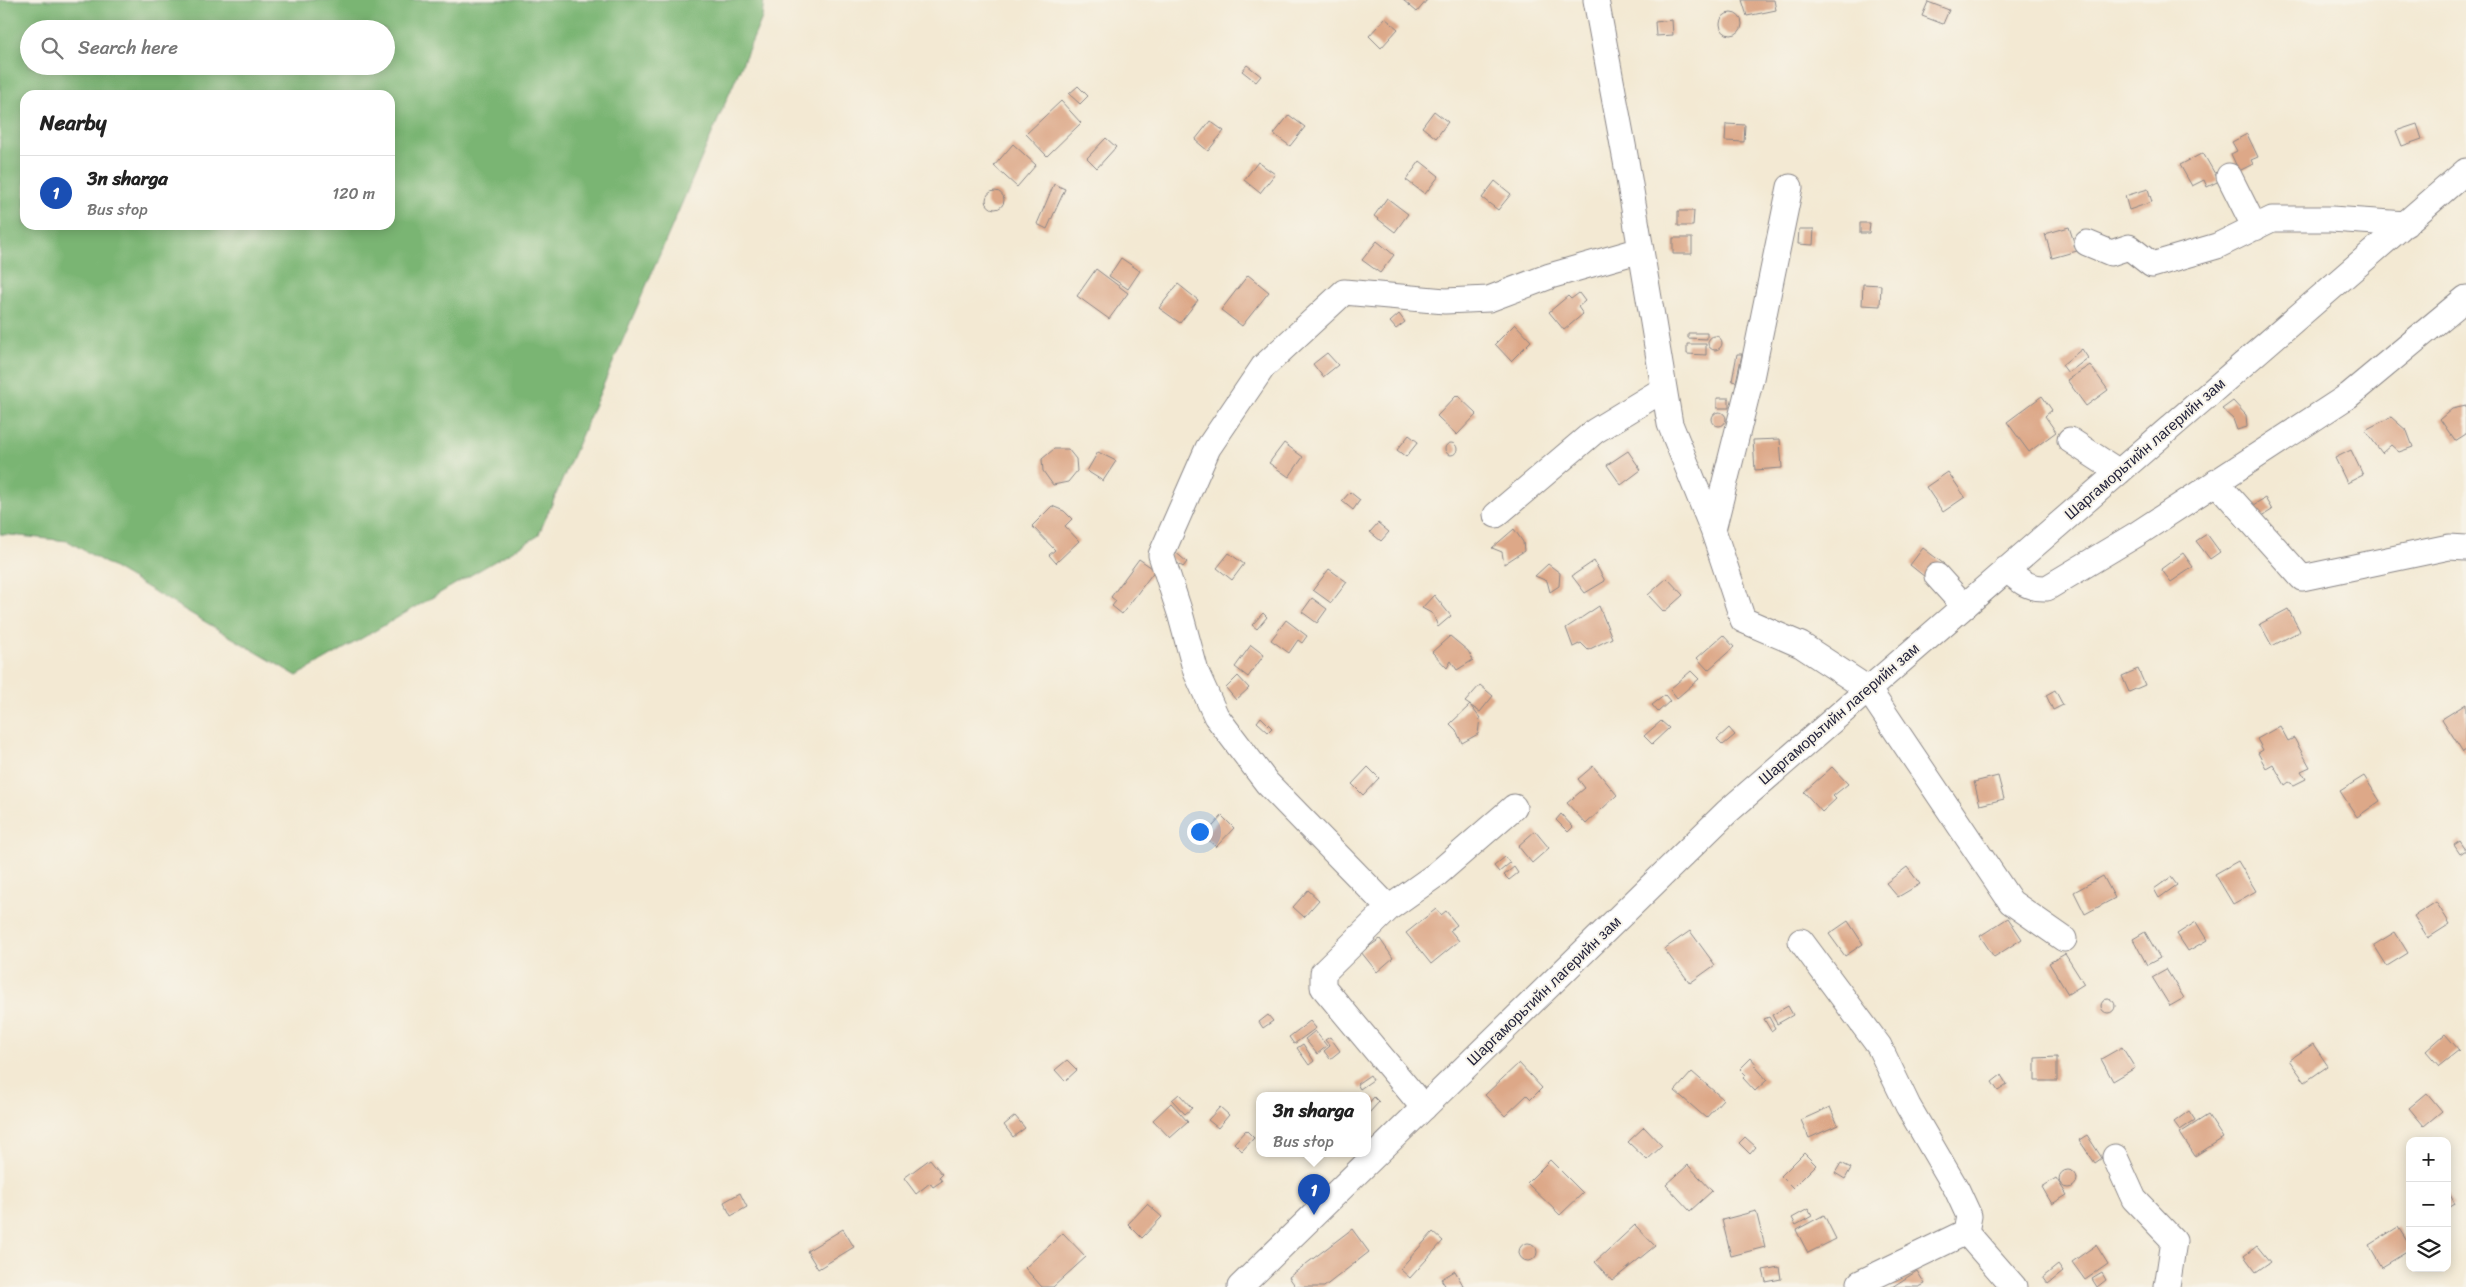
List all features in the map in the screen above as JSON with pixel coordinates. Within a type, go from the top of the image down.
[{"type":"street","points":[[1599,5],[1670,424],[1713,530],[1743,620],[1801,645],[1868,689],[2011,902],[2064,939]]},
{"type":"street","name":"Шаргаморьтийн лагерийн зам","points":[[1240,1287],[1727,812],[2466,171]]},
{"type":"street","points":[[2229,176],[2255,228]]},
{"type":"street","points":[[1713,530],[1751,378],[1790,187]]},
{"type":"street","points":[[2087,243],[2111,253],[2129,247],[2152,265],[2217,246],[2272,219],[2331,219],[2406,224]]},
{"type":"street","points":[[1389,908],[1267,783],[1216,716],[1196,672],[1180,613],[1161,555],[1208,448],[1263,367],[1344,292],[1445,301],[1489,299],[1550,276],[1641,250]]},
{"type":"street","points":[[2006,569],[2025,585],[2047,588],[2137,534],[2348,396],[2466,298]]},
{"type":"street","points":[[1496,515],[1595,431],[1664,390]]},
{"type":"street","points":[[2070,440],[2119,472]]},
{"type":"street","points":[[2216,482],[2302,578],[2448,547],[2466,548]]},
{"type":"street","points":[[1937,576],[1964,606]]},
{"type":"street","points":[[1424,1108],[1322,987],[1324,973],[1389,908],[1437,874],[1514,807]]},
{"type":"street","points":[[1801,941],[1879,1046],[1908,1106],[1958,1190],[1969,1216],[1966,1232]]},
{"type":"street","points":[[2115,1158],[2134,1199],[2174,1241],[2167,1287]]},
{"type":"street","points":[[1860,1283],[1966,1232]]},
{"type":"street","points":[[1966,1232],[2014,1287]]},
{"type":"green space","points":[[0,0],[764,0],[762,18],[538,536],[297,676],[68,541],[0,534]]},
{"type":"building","points":[[1403,0],[1427,0],[1417,12]]},
{"type":"building","points":[[1742,0],[1774,0],[1776,10],[1747,16]]},
{"type":"building","points":[[1928,2],[1949,10],[1943,24],[1922,16]]},
{"type":"building","points":[[1731,13],[1739,16],[1742,24],[1739,32],[1731,35],[1723,32],[1720,24],[1723,16]]},
{"type":"building","points":[[1385,18],[1398,29],[1381,48],[1369,36]]},
{"type":"building","points":[[1672,20],[1673,35],[1656,36],[1655,22]]},
{"type":"building","points":[[1247,65],[1261,76],[1256,82],[1242,71]]},
{"type":"building","points":[[1078,86],[1088,96],[1080,104],[1069,94]]},
{"type":"building","points":[[1061,101],[1081,123],[1047,156],[1026,134]]},
{"type":"building","points":[[1434,111],[1448,122],[1436,138],[1422,127]]},
{"type":"building","points":[[1289,115],[1305,127],[1290,146],[1274,134]]},
{"type":"building","points":[[1210,121],[1224,131],[1208,151],[1195,140]]},
{"type":"building","points":[[1726,124],[1745,125],[1744,142],[1725,141]]},
{"type":"building","points":[[2417,124],[2422,139],[2402,146],[2396,131]]},
{"type":"building","points":[[2247,134],[2258,157],[2251,160],[2253,164],[2239,171],[2231,154],[2237,151],[2232,142]]},
{"type":"building","points":[[1106,138],[1116,147],[1097,168],[1087,158]]},
{"type":"building","points":[[1013,144],[1036,165],[1017,187],[994,166]]},
{"type":"building","points":[[2203,153],[2219,181],[2207,187],[2204,180],[2192,186],[2180,165]]},
{"type":"building","points":[[1420,161],[1439,176],[1425,194],[1406,180]]},
{"type":"building","points":[[1258,162],[1275,174],[1260,193],[1244,180]]},
{"type":"building","points":[[1495,181],[1511,194],[1498,210],[1482,198]]},
{"type":"building","points":[[1054,184],[1065,189],[1047,229],[1037,224]]},
{"type":"building","points":[[2148,189],[2152,202],[2129,210],[2125,196]]},
{"type":"building","points":[[991,191],[999,191],[1004,196],[1002,207],[991,209],[986,204],[986,196]]},
{"type":"building","points":[[1387,198],[1408,214],[1395,232],[1374,216]]},
{"type":"building","points":[[1678,211],[1694,211],[1693,226],[1678,226]]},
{"type":"building","points":[[1860,223],[1870,223],[1869,233],[1860,233]]},
{"type":"building","points":[[2069,227],[2077,251],[2052,258],[2045,234]]},
{"type":"building","points":[[1799,229],[1814,229],[1813,245],[1798,244]]},
{"type":"building","points":[[1673,238],[1692,238],[1692,254],[1673,254]]},
{"type":"building","points":[[1377,241],[1394,255],[1380,273],[1362,260]]},
{"type":"building","points":[[1121,258],[1140,271],[1128,289],[1109,276]]},
{"type":"building","points":[[1096,269],[1128,293],[1109,319],[1077,296]]},
{"type":"building","points":[[1248,275],[1269,292],[1242,326],[1221,310]]},
{"type":"building","points":[[1178,284],[1198,300],[1180,323],[1159,308]]},
{"type":"building","points":[[1863,284],[1881,285],[1880,306],[1862,305]]},
{"type":"building","points":[[1579,293],[1585,301],[1578,307],[1583,314],[1564,330],[1549,312],[1568,296],[1571,299]]},
{"type":"building","points":[[1399,314],[1405,322],[1396,329],[1390,322]]},
{"type":"building","points":[[1515,324],[1531,341],[1511,361],[1495,344]]},
{"type":"building","points":[[1688,333],[1707,333],[1707,339],[1688,338]]},
{"type":"building","points":[[1715,336],[1720,338],[1722,343],[1720,348],[1715,350],[1710,348],[1708,343],[1710,338]]},
{"type":"building","points":[[1687,344],[1706,344],[1706,355],[1687,354]]},
{"type":"building","points":[[2082,349],[2088,358],[2068,373],[2062,365]]},
{"type":"building","points":[[1327,353],[1338,365],[1323,377],[1313,364]]},
{"type":"building","points":[[1737,354],[1742,354],[1736,382],[1732,381]]},
{"type":"building","points":[[2090,365],[2108,390],[2086,406],[2067,380]]},
{"type":"building","points":[[1457,395],[1477,414],[1457,435],[1437,416]]},
{"type":"building","points":[[2042,396],[2052,410],[2045,416],[2056,432],[2029,452],[2007,422]]},
{"type":"building","points":[[1717,398],[1729,398],[1729,408],[1717,408]]},
{"type":"building","points":[[2233,401],[2246,415],[2247,427],[2237,430],[2233,419],[2222,409]]},
{"type":"building","points":[[2466,406],[2466,434],[2455,441],[2440,419],[2452,409]]},
{"type":"building","points":[[1719,412],[1724,414],[1726,419],[1724,424],[1719,426],[1714,424],[1712,419],[1714,414]]},
{"type":"building","points":[[2391,417],[2407,431],[2413,447],[2399,452],[2391,445],[2382,453],[2365,430]]},
{"type":"building","points":[[1409,435],[1418,442],[1406,457],[1397,450]]},
{"type":"building","points":[[1780,439],[1782,468],[1755,470],[1753,440]]},
{"type":"building","points":[[1284,443],[1303,457],[1289,477],[1269,463]]},
{"type":"building","points":[[1451,443],[1457,449],[1451,455],[1445,449]]},
{"type":"building","points":[[1054,449],[1068,449],[1076,459],[1077,471],[1068,482],[1053,485],[1043,471],[1042,459]]},
{"type":"building","points":[[2351,450],[2363,475],[2347,483],[2335,458]]},
{"type":"building","points":[[1628,451],[1641,470],[1621,485],[1607,465]]},
{"type":"building","points":[[1098,452],[1116,461],[1103,481],[1087,471]]},
{"type":"building","points":[[1948,472],[1965,497],[1943,512],[1926,487]]},
{"type":"building","points":[[1350,492],[1360,500],[1353,510],[1342,501]]},
{"type":"building","points":[[2265,498],[2272,510],[2254,521],[2246,509]]},
{"type":"building","points":[[1052,506],[1064,511],[1072,519],[1065,526],[1079,541],[1056,563],[1049,555],[1055,550],[1032,526]]},
{"type":"building","points":[[1378,523],[1389,532],[1381,541],[1370,532]]},
{"type":"building","points":[[1514,529],[1523,542],[1524,551],[1504,564],[1502,552],[1492,548]]},
{"type":"building","points":[[2207,534],[2220,552],[2210,559],[2196,541]]},
{"type":"building","points":[[1923,548],[1944,564],[1930,581],[1910,565]]},
{"type":"building","points":[[1174,551],[1187,562],[1183,567],[1169,557]]},
{"type":"building","points":[[1229,553],[1244,564],[1232,580],[1217,568]]},
{"type":"building","points":[[2183,553],[2193,567],[2171,582],[2161,569]]},
{"type":"building","points":[[1139,559],[1155,570],[1122,614],[1112,606],[1116,601],[1111,597]]},
{"type":"building","points":[[1594,561],[1605,581],[1585,593],[1572,576]]},
{"type":"building","points":[[1548,564],[1560,573],[1559,586],[1550,592],[1547,581],[1535,576]]},
{"type":"building","points":[[1329,569],[1347,582],[1331,603],[1313,590]]},
{"type":"building","points":[[1667,578],[1683,595],[1664,612],[1648,595]]},
{"type":"building","points":[[1434,595],[1451,616],[1438,627],[1433,614],[1422,608]]},
{"type":"building","points":[[1312,598],[1327,609],[1317,623],[1302,612]]},
{"type":"building","points":[[1599,606],[1612,638],[1588,650],[1581,643],[1573,647],[1566,628]]},
{"type":"building","points":[[2288,609],[2300,631],[2272,646],[2260,624]]},
{"type":"building","points":[[1263,613],[1267,617],[1257,629],[1252,625]]},
{"type":"building","points":[[1286,620],[1307,636],[1302,643],[1298,640],[1289,653],[1271,640]]},
{"type":"building","points":[[1723,635],[1734,647],[1708,670],[1697,658]]},
{"type":"building","points":[[1450,636],[1468,651],[1473,660],[1457,670],[1451,661],[1447,668],[1432,652]]},
{"type":"building","points":[[1251,645],[1264,655],[1248,677],[1235,667]]},
{"type":"building","points":[[2138,669],[2145,685],[2129,692],[2122,676]]},
{"type":"building","points":[[1691,671],[1699,679],[1677,698],[1670,689]]},
{"type":"building","points":[[1238,676],[1249,688],[1236,700],[1226,688]]},
{"type":"building","points":[[1480,685],[1493,696],[1480,712],[1465,702]]},
{"type":"building","points":[[2055,690],[2063,705],[2053,710],[2046,695]]},
{"type":"building","points":[[1665,695],[1670,701],[1658,712],[1652,705]]},
{"type":"building","points":[[2466,704],[2466,750],[2463,752],[2442,719]]},
{"type":"building","points":[[1470,705],[1480,718],[1478,734],[1462,743],[1456,730],[1450,724]]},
{"type":"building","points":[[1261,717],[1272,728],[1268,732],[1257,722]]},
{"type":"building","points":[[1661,721],[1669,728],[1652,744],[1644,736]]},
{"type":"building","points":[[2280,726],[2288,741],[2294,738],[2310,767],[2301,771],[2306,779],[2294,785],[2289,782],[2285,785],[2273,764],[2266,768],[2258,753],[2263,750],[2257,739]]},
{"type":"building","points":[[1729,728],[1735,735],[1723,745],[1717,739]]},
{"type":"building","points":[[1593,766],[1617,795],[1586,824],[1567,803],[1585,788],[1578,779]]},
{"type":"building","points":[[1368,767],[1379,778],[1363,795],[1352,784]]},
{"type":"building","points":[[1832,767],[1848,784],[1833,796],[1836,799],[1822,812],[1804,792]]},
{"type":"building","points":[[1998,776],[2004,799],[1980,805],[1974,782]]},
{"type":"building","points":[[2364,776],[2380,801],[2357,817],[2340,791]]},
{"type":"building","points":[[1561,814],[1573,827],[1568,832],[1556,820]]},
{"type":"building","points":[[1222,816],[1234,828],[1216,847],[1204,836]]},
{"type":"building","points":[[1535,831],[1549,848],[1532,863],[1518,846]]},
{"type":"building","points":[[2460,841],[2466,850],[2460,854],[2454,845]]},
{"type":"building","points":[[1505,857],[1510,863],[1499,872],[1494,866]]},
{"type":"building","points":[[2238,861],[2256,891],[2233,904],[2215,874]]},
{"type":"building","points":[[1514,867],[1518,873],[1509,880],[1504,875]]},
{"type":"building","points":[[1907,867],[1920,884],[1898,897],[1886,883]]},
{"type":"building","points":[[2103,876],[2115,898],[2085,914],[2074,892]]},
{"type":"building","points":[[2171,877],[2177,885],[2159,898],[2154,889]]},
{"type":"building","points":[[1308,890],[1319,900],[1304,917],[1293,907]]},
{"type":"building","points":[[2436,902],[2450,924],[2428,938],[2414,916]]},
{"type":"building","points":[[1436,909],[1441,915],[1446,911],[1457,925],[1450,930],[1459,941],[1431,964],[1406,933]]},
{"type":"building","points":[[2008,918],[2022,939],[1994,957],[1980,936]]},
{"type":"building","points":[[1848,921],[1863,944],[1845,956],[1829,934]]},
{"type":"building","points":[[2196,922],[2207,940],[2188,951],[2177,934]]},
{"type":"building","points":[[1690,931],[1715,965],[1690,983],[1664,949]]},
{"type":"building","points":[[2145,932],[2160,958],[2147,965],[2133,939]]},
{"type":"building","points":[[2395,932],[2408,953],[2387,966],[2374,945]]},
{"type":"building","points":[[1380,939],[1393,958],[1377,972],[1361,952]]},
{"type":"building","points":[[2065,954],[2084,984],[2068,994],[2049,963]]},
{"type":"building","points":[[2166,969],[2184,998],[2170,1006],[2152,977]]},
{"type":"building","points":[[2108,999],[2113,1001],[2115,1006],[2113,1011],[2108,1013],[2103,1011],[2101,1006],[2103,1001]]},
{"type":"building","points":[[1788,1006],[1793,1015],[1777,1024],[1772,1015]]},
{"type":"building","points":[[1268,1015],[1273,1021],[1263,1028],[1259,1022]]},
{"type":"building","points":[[1769,1017],[1775,1028],[1771,1031],[1764,1019]]},
{"type":"building","points":[[1310,1021],[1316,1028],[1294,1044],[1289,1037]]},
{"type":"building","points":[[1315,1031],[1327,1046],[1317,1054],[1305,1039]]},
{"type":"building","points":[[2445,1034],[2459,1050],[2439,1066],[2426,1051]]},
{"type":"building","points":[[1330,1037],[1340,1051],[1330,1059],[1324,1051],[1330,1046],[1325,1040]]},
{"type":"building","points":[[1303,1044],[1314,1061],[1309,1065],[1297,1048]]},
{"type":"building","points":[[2313,1044],[2328,1066],[2305,1082],[2289,1060]]},
{"type":"building","points":[[2122,1047],[2135,1068],[2113,1081],[2101,1059]]},
{"type":"building","points":[[2057,1057],[2057,1081],[2035,1081],[2035,1058]]},
{"type":"building","points":[[1751,1058],[1767,1080],[1755,1091],[1743,1078],[1746,1075],[1740,1069]]},
{"type":"building","points":[[1067,1060],[1077,1070],[1065,1081],[1055,1070]]},
{"type":"building","points":[[1519,1063],[1542,1088],[1531,1099],[1527,1095],[1505,1116],[1485,1095]]},
{"type":"building","points":[[1692,1072],[1723,1099],[1706,1118],[1675,1091]]},
{"type":"building","points":[[1370,1075],[1373,1080],[1360,1089],[1357,1084]]},
{"type":"building","points":[[2001,1075],[2007,1085],[1998,1091],[1992,1082]]},
{"type":"building","points":[[2427,1093],[2442,1111],[2424,1126],[2409,1108]]},
{"type":"building","points":[[1179,1094],[1192,1108],[1185,1114],[1172,1100]]},
{"type":"building","points":[[1374,1097],[1379,1102],[1371,1111],[1371,1100]]},
{"type":"building","points":[[1171,1103],[1188,1122],[1170,1138],[1153,1120]]},
{"type":"building","points":[[1220,1107],[1229,1115],[1218,1128],[1208,1120]]},
{"type":"building","points":[[1830,1107],[1838,1125],[1809,1138],[1801,1120]]},
{"type":"building","points":[[2189,1111],[2195,1120],[2180,1130],[2174,1122]]},
{"type":"building","points":[[2208,1115],[2223,1138],[2195,1156],[2180,1133]]},
{"type":"building","points":[[1015,1116],[1025,1128],[1013,1137],[1004,1125]]},
{"type":"building","points":[[1644,1127],[1662,1146],[1647,1160],[1628,1142]]},
{"type":"building","points":[[1246,1130],[1254,1138],[1242,1151],[1234,1143]]},
{"type":"building","points":[[2087,1135],[2102,1158],[2095,1163],[2079,1140]]},
{"type":"building","points":[[1745,1137],[1756,1147],[1750,1154],[1739,1143]]},
{"type":"building","points":[[1804,1153],[1816,1165],[1793,1188],[1781,1176]]},
{"type":"building","points":[[930,1159],[942,1174],[939,1177],[942,1181],[933,1187],[930,1183],[916,1194],[904,1178]]},
{"type":"building","points":[[1550,1160],[1583,1193],[1560,1215],[1527,1183]]},
{"type":"building","points":[[1841,1163],[1851,1168],[1845,1179],[1835,1173]]},
{"type":"building","points":[[1688,1165],[1712,1191],[1690,1211],[1666,1185]]},
{"type":"building","points":[[2068,1170],[2074,1173],[2077,1179],[2074,1185],[2068,1188],[2062,1185],[2059,1179],[2062,1173]]},
{"type":"building","points":[[2056,1178],[2067,1195],[2052,1204],[2042,1187]]},
{"type":"building","points":[[740,1193],[747,1207],[731,1216],[724,1202]]},
{"type":"building","points":[[2451,1197],[2455,1204],[2451,1206]]},
{"type":"building","points":[[1147,1204],[1162,1217],[1142,1238],[1128,1224]]},
{"type":"building","points":[[1808,1209],[1812,1216],[1796,1225],[1792,1218]]},
{"type":"building","points":[[1756,1211],[1765,1247],[1731,1256],[1722,1220]]},
{"type":"building","points":[[1824,1215],[1836,1239],[1808,1253],[1796,1230]]},
{"type":"building","points":[[1635,1225],[1655,1246],[1612,1281],[1595,1262]]},
{"type":"building","points":[[2398,1227],[2406,1240],[2406,1252],[2382,1267],[2369,1245]]},
{"type":"building","points":[[843,1229],[854,1247],[818,1269],[807,1251]]},
{"type":"building","points":[[1352,1229],[1369,1252],[1324,1287],[1296,1287],[1289,1277]]},
{"type":"building","points":[[1433,1232],[1443,1241],[1410,1278],[1400,1269]]},
{"type":"building","points":[[1063,1233],[1086,1257],[1053,1287],[1042,1287],[1025,1268]]},
{"type":"building","points":[[1528,1243],[1534,1246],[1537,1252],[1534,1258],[1528,1261],[1522,1258],[1519,1252],[1522,1246]]},
{"type":"building","points":[[2096,1245],[2108,1264],[2085,1280],[2072,1262]]},
{"type":"building","points":[[2257,1246],[2270,1262],[2256,1272],[2244,1256]]},
{"type":"building","points":[[2058,1265],[2063,1272],[2048,1284],[2043,1277]]},
{"type":"building","points":[[1779,1267],[1781,1279],[1766,1282],[1763,1270]]},
{"type":"building","points":[[1455,1271],[1464,1287],[1446,1287],[1441,1279]]},
{"type":"building","points":[[1917,1271],[1925,1284],[1919,1287],[1892,1287]]},
{"type":"building","points":[[2102,1273],[2106,1280],[2097,1287],[2092,1279]]},
{"type":"place","name":"3n sharga","points":[[1314,1215]]}]
